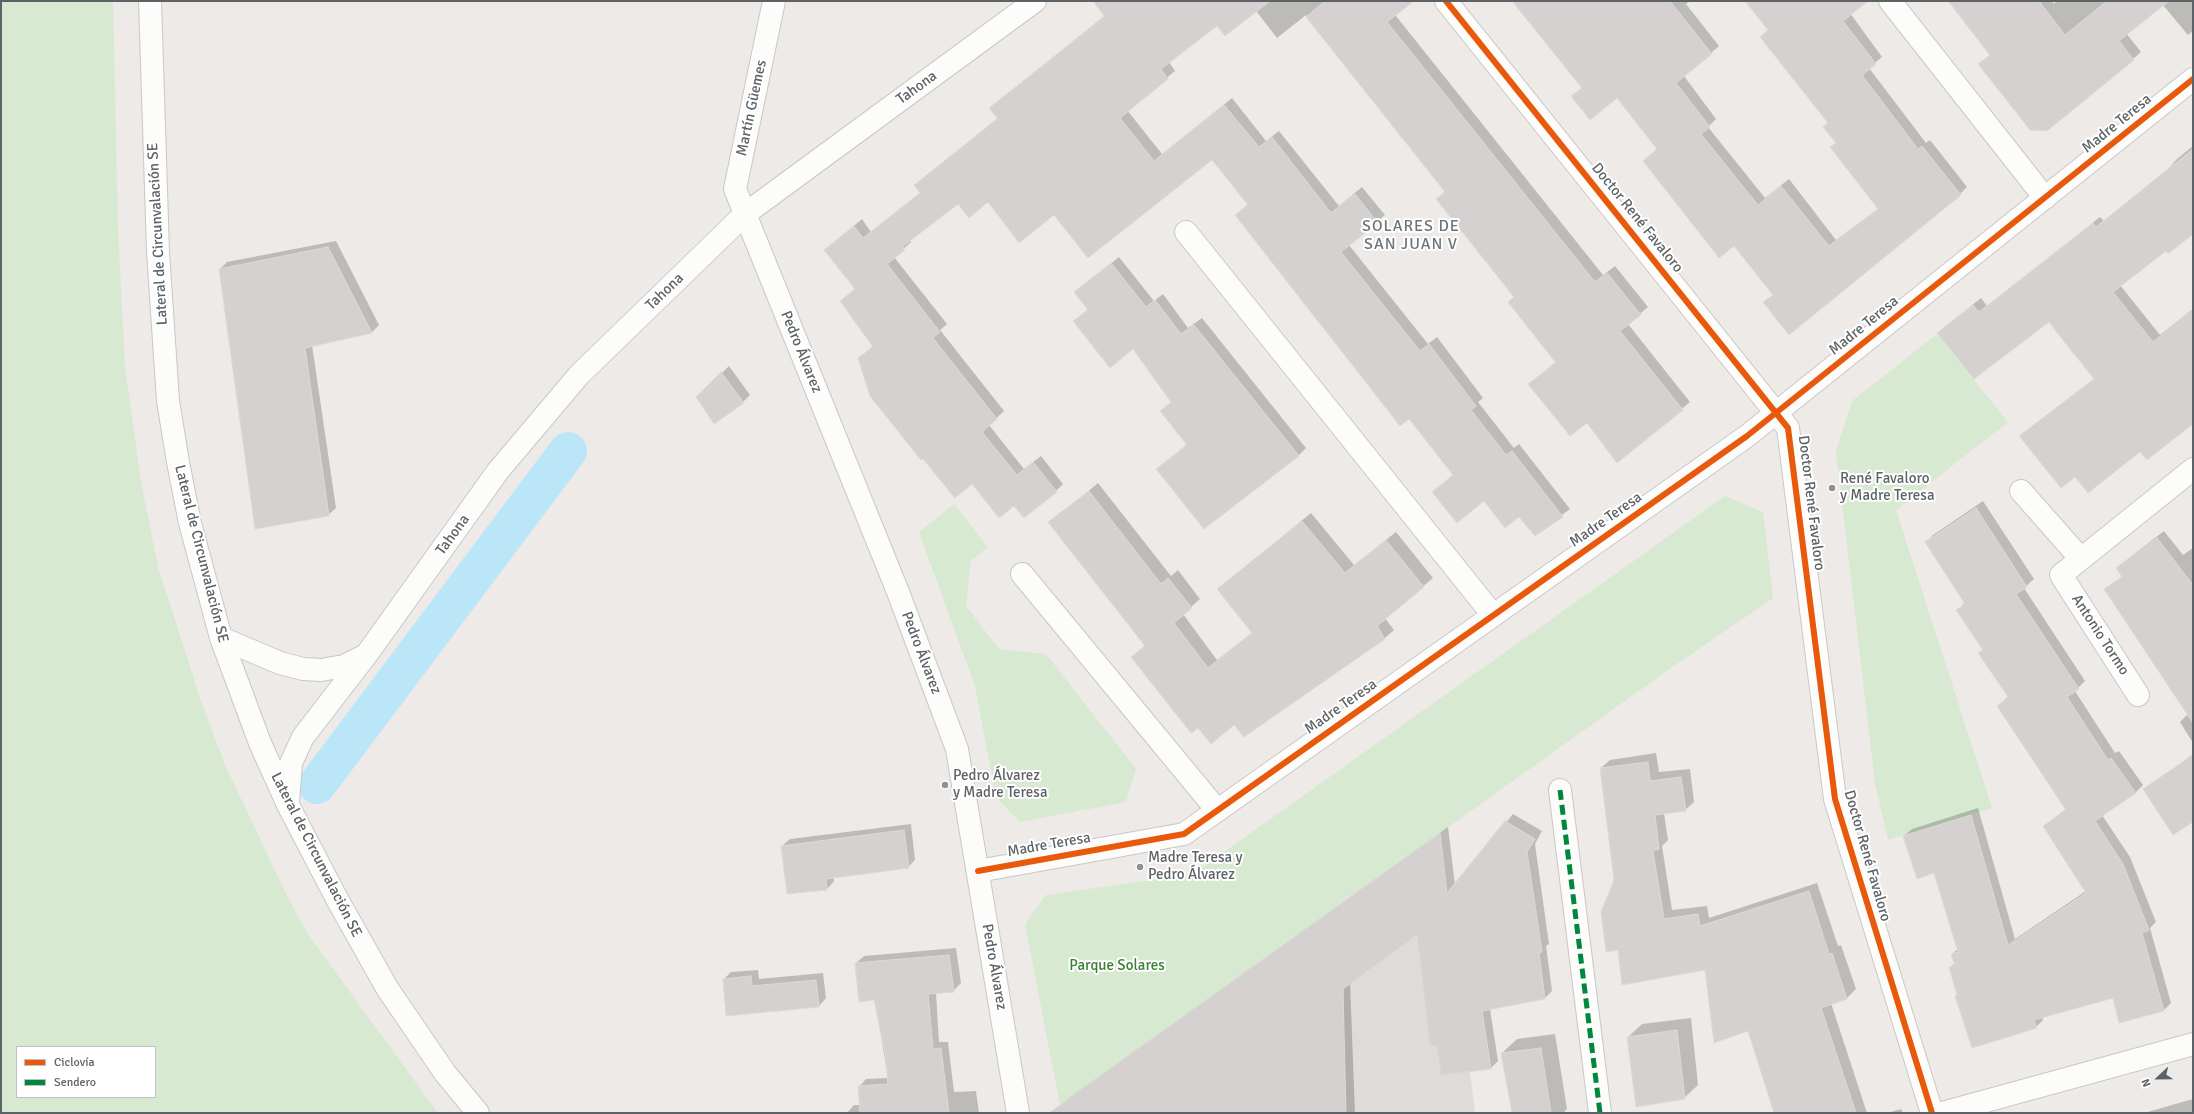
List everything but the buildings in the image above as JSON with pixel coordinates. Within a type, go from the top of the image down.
[{"type":"street","name":"Lateral de Circunvalación SE","points":[[150,1],[158,252],[168,401],[190,523],[221,638],[260,743],[288,805],[337,900],[387,988],[445,1073],[478,1113]]},
{"type":"street","name":"Martín Güemes","points":[[745,214],[735,189],[774,1]]},
{"type":"street","name":"Tahona","points":[[288,805],[289,782],[295,752],[303,737],[367,654],[498,471],[579,375],[745,214],[1035,1]]},
{"type":"street","name":"Doctor René Favaloro","points":[[1446,1],[1788,428],[1835,799],[1932,1113]]},
{"type":"street","points":[[1890,1],[2045,198]]},
{"type":"street","name":"Madre Teresa","points":[[978,871],[1184,834],[1747,436],[2193,79]]},
{"type":"street","name":"Pedro Álvarez","points":[[745,214],[898,592],[957,749],[1018,1113]]},
{"type":"street","points":[[1186,232],[1493,615]]},
{"type":"street","points":[[2021,491],[2081,559],[2193,469]]},
{"type":"street","name":"Antonio Tormo","points":[[2081,559],[2061,575],[2138,695]]},
{"type":"street","points":[[1022,574],[1217,810]]},
{"type":"street","name":"Tahona","points":[[221,638],[280,663],[303,670],[321,670],[344,666],[367,654]]},
{"type":"street","points":[[1560,790],[1600,1113]]},
{"type":"street","points":[[1942,1113],[2193,1044]]},
{"type":"shaded area","points":[[1440,833],[1475,1113],[1061,1113],[1060,1105]]},
{"type":"green space","points":[[1,1],[113,1],[118,228],[125,367],[141,482],[158,567],[201,701],[225,765],[288,898],[307,933],[438,1113],[1,1113]]},
{"type":"green space","points":[[1937,334],[2008,422],[1896,510],[1992,808],[1888,840],[1875,783],[1836,451],[1852,401]]},
{"type":"green space","name":"Parque Solares","points":[[1725,496],[1763,512],[1773,598],[1668,670],[1060,1105],[1025,924],[1046,895],[1193,874]]},
{"type":"green space","points":[[954,504],[988,547],[971,560],[966,606],[999,649],[1046,654],[1136,769],[1126,802],[1020,822],[996,797],[975,686],[919,532]]},
{"type":"waterway","points":[[317,785],[568,451]]},
{"type":"marked path","points":[[1560,790],[1600,1113]]},
{"type":"cycle path","points":[[1446,1],[1788,428],[1835,799],[1932,1113]]},
{"type":"cycle path","points":[[978,871],[1184,834],[1747,436],[2193,79]]},
{"type":"place","name":"René Favaloro y Madre Teresa","points":[[1832,488]]},
{"type":"place","name":"Pedro Álvarez y Madre Teresa","points":[[945,785]]},
{"type":"place","name":"Madre Teresa y Pedro Álvarez","points":[[1140,867]]},
{"type":"district","name":"SOLARES DE SAN JUAN V","points":[[1411,236]]}]
